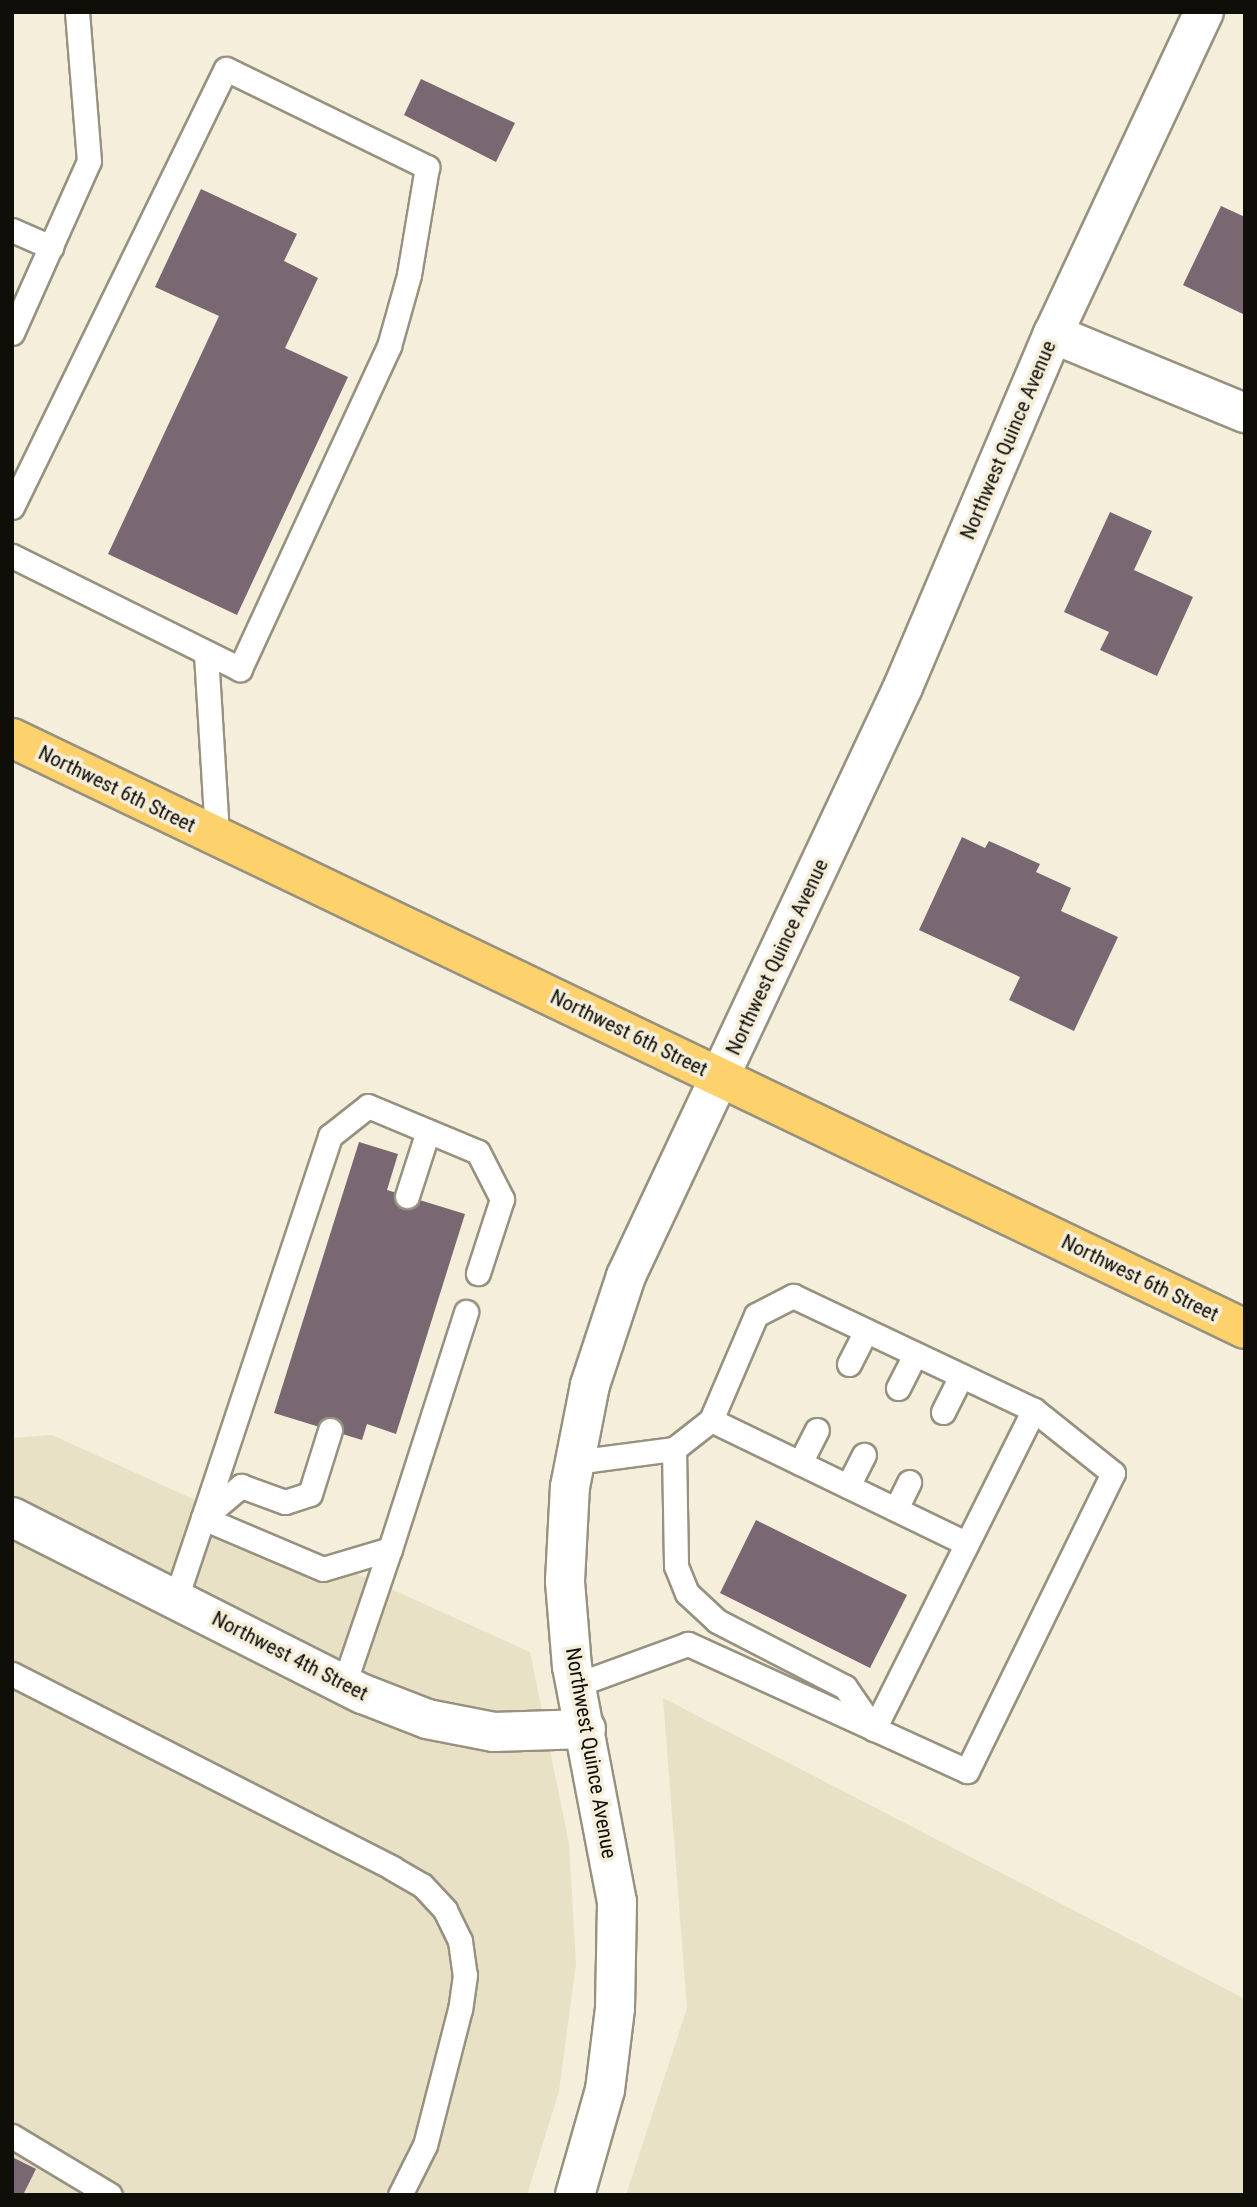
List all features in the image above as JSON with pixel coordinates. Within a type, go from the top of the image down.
[{"type":"main road","name":"Northwest 6th Street","points":[[12,738],[1245,1329]]},
{"type":"street","name":"Northwest Quince Avenue","points":[[575,2195],[605,2090],[616,1994],[617,1902],[576,1685],[565,1581],[575,1462],[590,1385],[626,1276],[903,687],[1053,334],[1203,12]]},
{"type":"street","points":[[1053,334],[1245,413]]},
{"type":"street","name":"Northwest 4th Street","points":[[12,1517],[344,1684],[426,1719],[494,1732],[586,1729]]},
{"type":"lane","points":[[12,333],[89,161],[77,12]]},
{"type":"lane","points":[[12,507],[226,69],[427,167],[408,275],[389,346],[240,669],[12,556]]},
{"type":"lane","points":[[12,230],[51,247]]},
{"type":"lane","points":[[206,654],[217,836]]},
{"type":"lane","points":[[176,1598],[330,1136],[368,1106],[478,1152],[502,1199],[478,1272]]},
{"type":"lane","points":[[407,1196],[428,1131]]},
{"type":"lane","points":[[575,1462],[674,1449],[711,1420],[756,1315],[793,1296],[1034,1410],[1113,1474],[967,1771],[688,1644],[576,1685]]},
{"type":"lane","points":[[344,1684],[466,1312]]},
{"type":"lane","points":[[849,1364],[866,1331]]},
{"type":"lane","points":[[898,1388],[915,1354]]},
{"type":"lane","points":[[943,1412],[961,1376]]},
{"type":"lane","points":[[874,1730],[1034,1410]]},
{"type":"lane","points":[[711,1420],[967,1544]]},
{"type":"lane","points":[[202,1518],[241,1486],[285,1502],[310,1494],[330,1430]]},
{"type":"lane","points":[[800,1463],[817,1430]]},
{"type":"lane","points":[[674,1449],[676,1566],[687,1593],[717,1621],[845,1687],[874,1730]]},
{"type":"lane","points":[[848,1486],[864,1455]]},
{"type":"lane","points":[[896,1509],[909,1482]]},
{"type":"lane","points":[[202,1518],[323,1569],[390,1549]]},
{"type":"lane","points":[[12,1674],[392,1868],[422,1885],[445,1910],[460,1941],[465,1975],[460,2009],[425,2145],[400,2195]]},
{"type":"lane","points":[[12,2136],[110,2195]]},
{"type":"shaded area","points":[[52,1435],[530,1652],[569,1844],[576,1964],[559,2091],[527,2195],[12,2195],[12,1438]]},
{"type":"shaded area","points":[[663,1698],[1245,1999],[1245,2195],[626,2195],[687,2008]]},
{"type":"building","points":[[421,79],[515,123],[496,162],[404,115]]},
{"type":"building","points":[[201,189],[297,234],[284,261],[318,278],[285,348],[348,377],[237,615],[108,554],[219,316],[155,287]]},
{"type":"building","points":[[1221,206],[1245,217],[1245,315],[1183,285]]},
{"type":"building","points":[[1110,512],[1152,531],[1134,570],[1193,597],[1157,676],[1100,650],[1109,632],[1064,612]]},
{"type":"building","points":[[962,837],[985,848],[989,841],[1040,864],[1036,872],[1071,888],[1061,911],[1118,937],[1074,1031],[1009,1000],[1020,977],[919,930]]},
{"type":"building","points":[[359,1142],[398,1154],[387,1190],[465,1214],[396,1434],[367,1424],[362,1440],[274,1413]]},
{"type":"building","points":[[756,1520],[907,1595],[870,1668],[720,1593]]},
{"type":"building","points":[[12,2157],[36,2169],[23,2195],[12,2195]]}]
